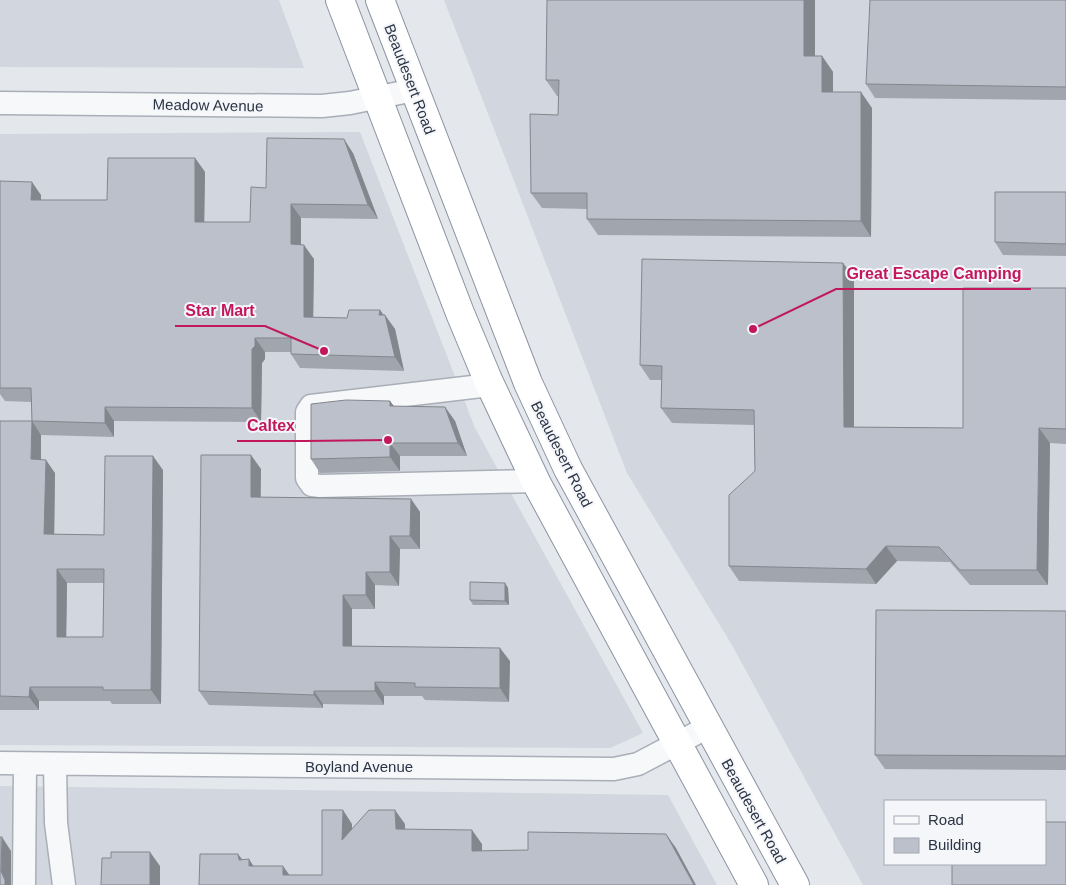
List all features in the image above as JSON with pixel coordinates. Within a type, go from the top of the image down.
[{"type":"highway","points":[[340,0],[490,385],[535,481],[754,885]]},
{"type":"highway","name":"Beaudesert Road","points":[[380,0],[544,420],[573,478],[795,885]]},
{"type":"street","name":"Meadow Avenue","points":[[0,103],[303,106],[350,104],[414,90]]},
{"type":"street","points":[[490,385],[311,406],[307,412],[307,478],[312,485],[320,486],[535,481]]},
{"type":"street","name":"Boyland Avenue","points":[[0,763],[614,769],[638,764],[708,727]]},
{"type":"street","points":[[24,885],[25,764]]},
{"type":"street","points":[[55,764],[56,823],[64,885]]},
{"type":"shaded area","points":[[0,0],[279,0],[304,68],[0,67]]},
{"type":"shaded area","points":[[444,0],[1066,0],[1066,885],[863,885],[732,645],[627,473]]},
{"type":"shaded area","points":[[360,132],[475,428],[643,733],[610,748],[0,745],[0,134]]},
{"type":"shaded area","points":[[0,786],[668,795],[717,885],[0,885]]},
{"type":"building","points":[[547,0],[804,0],[804,56],[822,56],[822,92],[861,92],[861,221],[587,219],[587,193],[531,193],[530,114],[558,115],[559,80],[546,80]]},
{"type":"building","points":[[870,0],[1066,0],[1066,87],[866,84]]},
{"type":"building","points":[[267,138],[344,139],[368,205],[291,204],[291,244],[304,245],[304,317],[347,318],[349,310],[380,310],[379,315],[385,315],[395,357],[291,354],[291,338],[255,338],[255,346],[252,349],[252,408],[105,407],[105,423],[32,421],[31,388],[0,388],[0,181],[32,182],[31,200],[107,200],[108,158],[195,158],[195,222],[250,222],[251,187],[266,188]]},
{"type":"building","points":[[995,192],[1066,192],[1066,244],[995,242]]},
{"type":"building","points":[[642,259],[843,263],[844,427],[963,428],[963,288],[1066,288],[1066,429],[1039,428],[1037,570],[960,570],[939,547],[886,546],[866,569],[729,566],[729,495],[755,471],[754,410],[661,408],[662,366],[640,365]]},
{"type":"building","points":[[346,400],[390,401],[390,406],[445,407],[458,443],[390,443],[390,457],[311,459],[311,404]]},
{"type":"building","points":[[0,421],[32,421],[31,459],[46,460],[44,534],[104,535],[105,456],[153,456],[151,690],[103,690],[103,687],[30,687],[29,697],[0,696]],"holes":[[[57,569],[104,569],[103,637],[57,637]]]},
{"type":"building","points":[[201,455],[251,455],[251,497],[411,499],[410,536],[390,536],[390,572],[366,572],[366,595],[343,595],[343,646],[500,648],[500,688],[415,687],[415,683],[375,682],[375,691],[314,691],[314,695],[199,691]]},
{"type":"building","points":[[470,582],[505,583],[505,601],[470,600]]},
{"type":"building","points":[[876,610],[1066,611],[1066,756],[875,755]]},
{"type":"building","points":[[322,810],[343,810],[342,840],[369,810],[395,810],[396,829],[472,830],[472,851],[528,850],[528,832],[666,834],[694,885],[199,885],[200,854],[238,854],[239,860],[249,859],[249,866],[283,866],[283,875],[322,875]]},
{"type":"building","points":[[1046,822],[1066,822],[1066,885],[952,885],[952,865],[1046,865]]},
{"type":"building","points":[[0,837],[2,837],[1,871],[5,885],[0,885]]},
{"type":"building","points":[[111,852],[150,852],[150,885],[101,885],[102,858],[111,858]]},
{"type":"place","name":"Great Escape Camping","points":[[753,329]]},
{"type":"place","name":"Star Mart","points":[[324,351]]},
{"type":"place","name":"Caltex","points":[[388,440]]}]
